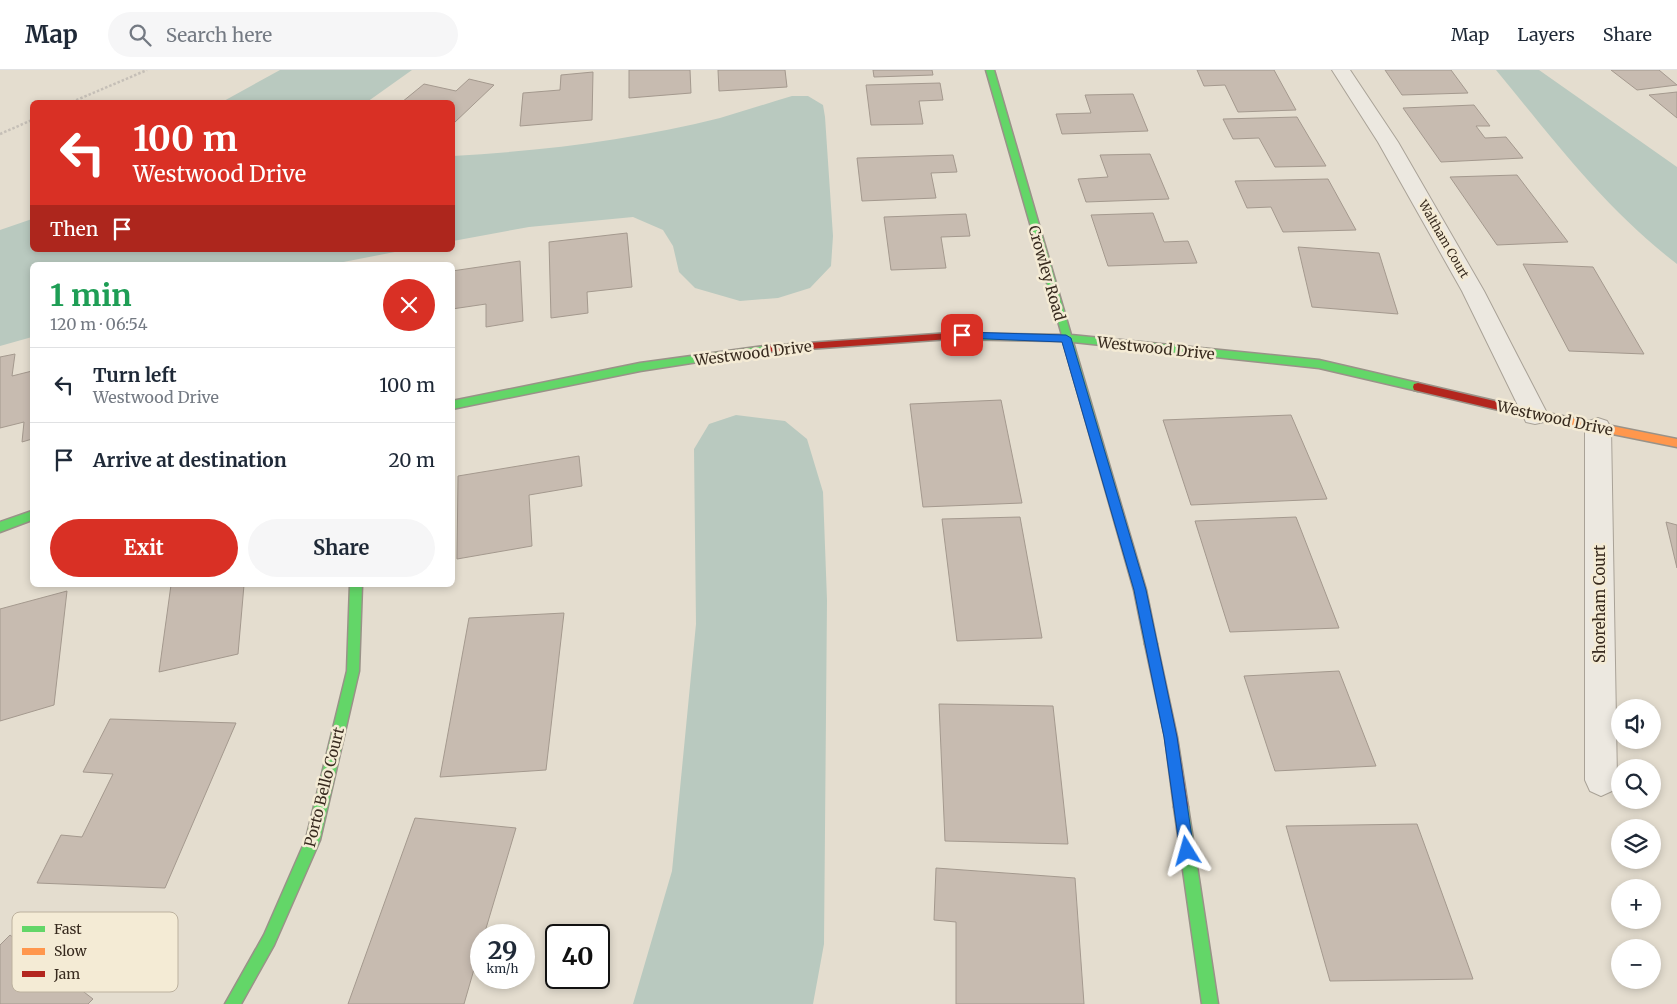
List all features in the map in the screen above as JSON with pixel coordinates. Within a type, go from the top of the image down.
[{"type":"street","name":"Crowley Road","points":[[990,70],[1140,590],[1171,737],[1210,1004]]},
{"type":"street","name":"Waltham Court","points":[[1341,70],[1388,142],[1473,291],[1535,415]]},
{"type":"street","name":"Westwood Drive","points":[[455,404],[640,367],[781,347],[962,335],[1066,338],[1319,364],[1535,415],[1677,443]]},
{"type":"street","name":"Shoreham Court","points":[[1598,428],[1600,780]]},
{"type":"street","points":[[0,527],[30,517]]},
{"type":"street","name":"Porto Bello Court","points":[[233,1004],[269,940],[313,840],[353,671],[356,587]]},
{"type":"path","points":[[77,100],[147,70]]},
{"type":"path","points":[[0,134],[30,121]]},
{"type":"shaded area","points":[[280,70],[412,70],[370,100],[226,100]]},
{"type":"shaded area","points":[[1496,70],[1539,70],[1677,167],[1677,264],[1651,243],[1603,197]]},
{"type":"shaded area","points":[[792,96],[808,96],[823,105],[833,236],[831,266],[810,288],[778,298],[740,301],[695,288],[679,272],[673,246],[663,230],[633,217],[529,227],[455,241],[455,156],[554,148],[654,133],[720,118]]},
{"type":"shaded area","points":[[30,220],[30,252],[395,252],[343,262],[30,262],[30,338],[0,346],[0,230]]},
{"type":"shaded area","points":[[736,415],[785,421],[807,439],[823,492],[827,600],[824,944],[813,1004],[633,1004],[672,871],[696,624],[694,449],[709,424]]},
{"type":"building","points":[[629,70],[690,70],[691,93],[629,98]]},
{"type":"building","points":[[718,70],[785,70],[787,87],[719,91]]},
{"type":"building","points":[[873,70],[932,70],[933,75],[874,77]]},
{"type":"building","points":[[1197,70],[1274,70],[1296,110],[1238,112],[1225,85],[1204,86]]},
{"type":"building","points":[[1385,70],[1451,70],[1468,93],[1402,95]]},
{"type":"building","points":[[1611,70],[1659,70],[1677,85],[1637,90]]},
{"type":"building","points":[[593,72],[592,120],[520,126],[523,93],[560,90],[561,75]]},
{"type":"building","points":[[469,79],[494,85],[455,122],[455,100],[404,100],[424,84],[456,91]]},
{"type":"building","points":[[940,83],[943,100],[919,101],[923,124],[871,125],[866,85]]},
{"type":"building","points":[[1677,92],[1677,118],[1649,95]]},
{"type":"building","points":[[1133,94],[1148,131],[1062,134],[1056,114],[1091,113],[1085,95]]},
{"type":"building","points":[[1474,105],[1490,126],[1476,126],[1485,138],[1506,137],[1523,158],[1441,162],[1403,108]]},
{"type":"building","points":[[1297,117],[1326,166],[1275,167],[1259,138],[1233,139],[1223,119]]},
{"type":"building","points":[[1150,154],[1169,199],[1086,202],[1078,179],[1108,177],[1100,155]]},
{"type":"building","points":[[953,155],[957,172],[931,173],[936,198],[862,201],[857,158]]},
{"type":"building","points":[[1517,175],[1568,242],[1497,245],[1450,177]]},
{"type":"building","points":[[1328,179],[1356,230],[1283,232],[1271,207],[1247,208],[1235,181]]},
{"type":"building","points":[[1153,213],[1164,242],[1188,241],[1197,263],[1108,266],[1091,215]]},
{"type":"building","points":[[966,214],[970,236],[941,237],[946,268],[891,270],[884,217]]},
{"type":"building","points":[[627,233],[632,287],[587,292],[588,313],[551,318],[549,242]]},
{"type":"building","points":[[1298,247],[1379,253],[1398,314],[1312,307]]},
{"type":"building","points":[[520,261],[523,321],[486,327],[486,304],[455,309],[455,271]]},
{"type":"building","points":[[1523,264],[1593,267],[1644,354],[1569,351]]},
{"type":"building","points":[[15,354],[12,376],[30,372],[30,440],[22,442],[24,422],[0,428],[0,357]]},
{"type":"building","points":[[1001,400],[1022,503],[923,507],[910,404]]},
{"type":"building","points":[[1291,415],[1327,499],[1191,505],[1163,420]]},
{"type":"building","points":[[579,456],[582,486],[529,495],[532,546],[457,559],[458,476]]},
{"type":"building","points":[[1020,517],[1042,638],[957,641],[942,519]]},
{"type":"building","points":[[1296,517],[1339,628],[1230,632],[1195,521]]},
{"type":"building","points":[[1666,522],[1677,525],[1677,568]]},
{"type":"building","points":[[171,587],[244,587],[238,654],[159,672]]},
{"type":"building","points":[[67,591],[54,705],[0,721],[0,609]]},
{"type":"building","points":[[564,613],[546,770],[440,777],[469,618]]},
{"type":"building","points":[[1339,671],[1376,766],[1275,771],[1244,676]]},
{"type":"building","points":[[939,704],[1053,706],[1068,844],[945,841]]},
{"type":"building","points":[[110,719],[236,723],[165,888],[37,883],[61,835],[82,837],[113,774],[83,772]]},
{"type":"building","points":[[415,818],[516,828],[487,924],[470,924],[470,983],[464,1004],[348,1004]]},
{"type":"building","points":[[1417,824],[1473,979],[1330,981],[1286,826]]},
{"type":"building","points":[[936,868],[1075,878],[1084,1004],[956,1004],[956,922],[934,920]]},
{"type":"building","points":[[10,935],[12,937],[12,992],[84,992],[93,999],[88,1004],[0,1004],[0,945]]},
{"type":"traffic: fast","points":[[990,70],[1140,590],[1151,644]]},
{"type":"traffic: fast","points":[[950,336],[1066,338],[1319,364],[1418,387]]},
{"type":"traffic: fast","points":[[455,404],[640,367],[765,349]]},
{"type":"traffic: fast","points":[[0,527],[30,517]]},
{"type":"traffic: fast","points":[[233,1004],[269,940],[313,840],[353,671],[356,587]]},
{"type":"traffic: fast","points":[[1181,807],[1210,1004]]},
{"type":"traffic: slow","points":[[1537,415],[1677,443]]},
{"type":"traffic: jam","points":[[765,349],[950,336]]},
{"type":"traffic: jam","points":[[1418,387],[1537,415]]},
{"type":"traffic: jam","points":[[1151,644],[1171,737],[1181,807]]},
{"type":"route","points":[[962,335],[1066,338],[1140,590],[1171,737],[1187,851]]}]
